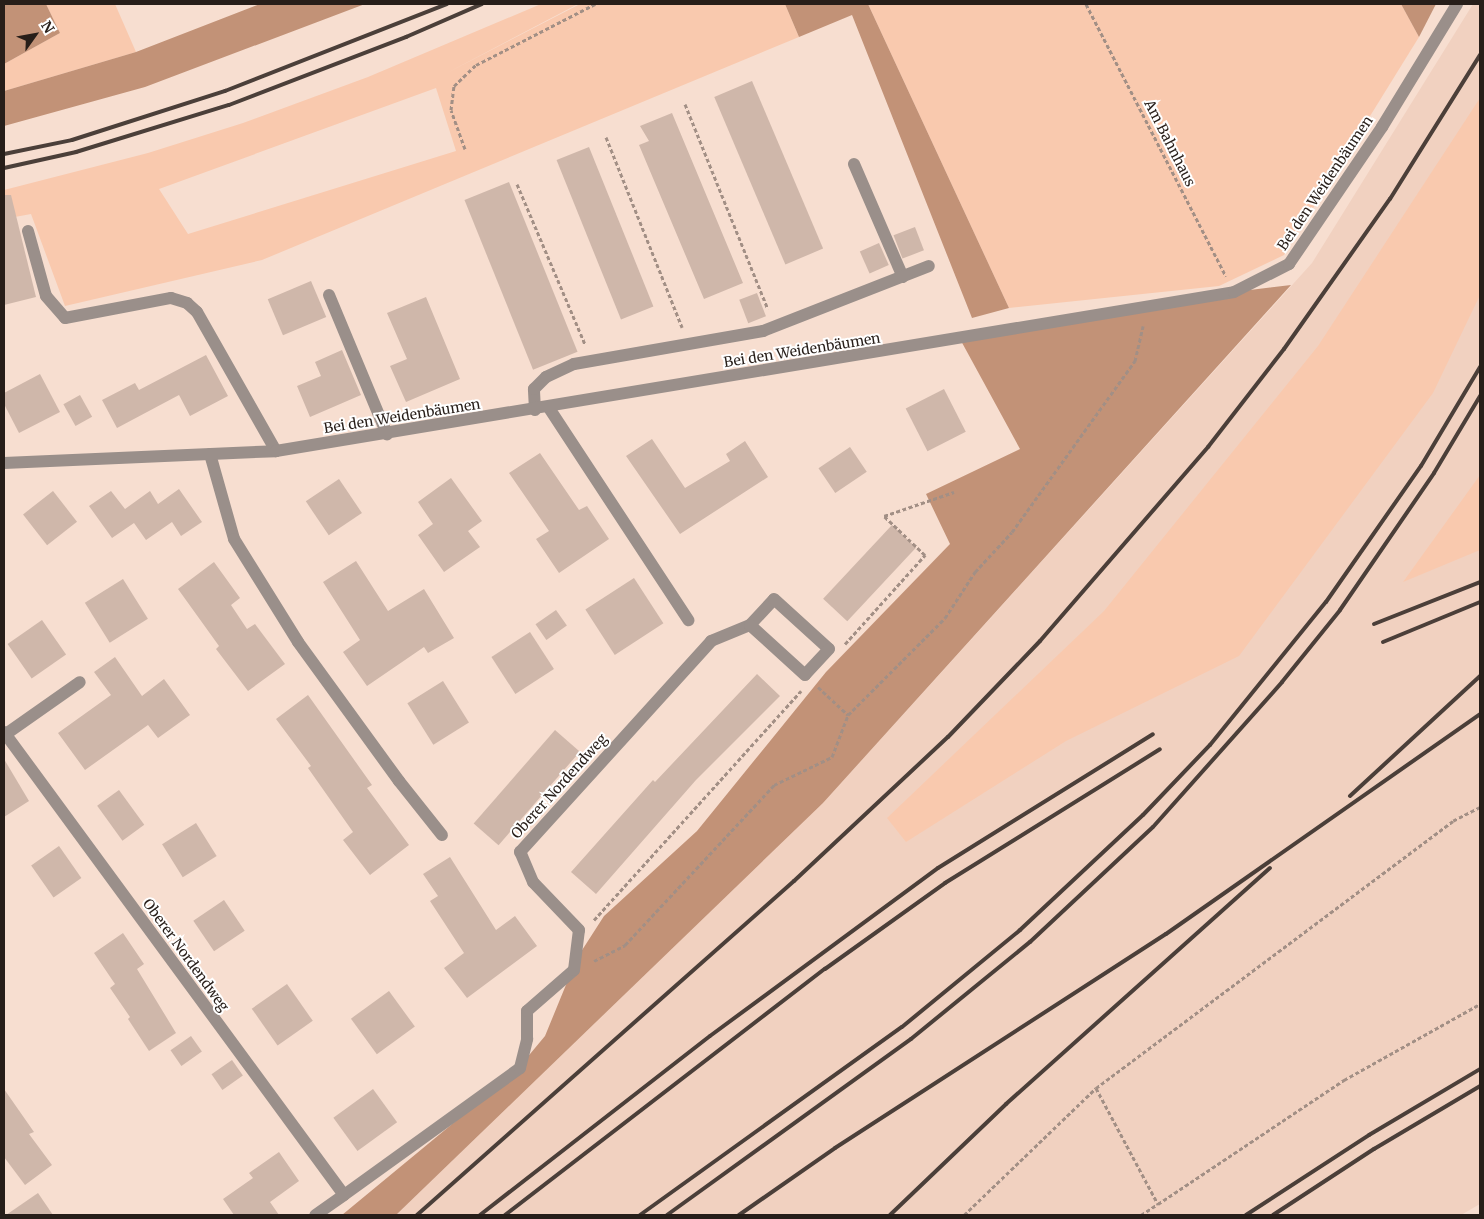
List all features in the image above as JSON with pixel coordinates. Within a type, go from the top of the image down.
[{"type":"street","name":"Bei den Weidenbäumen","points":[[4,463],[276,451],[549,408],[1234,292],[1289,264],[1382,127],[1457,4]]},
{"type":"street","points":[[854,164],[903,277]]},
{"type":"street","points":[[28,231],[46,296],[66,318],[171,298],[192,308],[276,451]]},
{"type":"street","points":[[535,410],[534,389],[546,377],[574,364],[690,345],[775,326],[929,266]]},
{"type":"street","points":[[329,295],[387,434]]},
{"type":"street","points":[[549,408],[688,620]]},
{"type":"street","points":[[210,454],[234,538],[298,642],[399,781],[442,835]]},
{"type":"street","name":"Oberer Nordendweg","points":[[579,930],[533,882],[520,852],[710,641],[750,625],[774,599],[829,649]]},
{"type":"street","points":[[750,625],[805,675],[829,649]]},
{"type":"street","points":[[5,733],[80,682]]},
{"type":"street","name":"Oberer Nordendweg","points":[[5,733],[344,1195]]},
{"type":"street","points":[[316,1215],[520,1068],[527,1039],[527,1011],[574,970],[579,930]]},
{"type":"path","points":[[465,149],[451,110],[454,86],[476,65],[596,4]]},
{"type":"path","name":"Am Bahnhaus","points":[[1086,4],[1234,292]]},
{"type":"path","points":[[685,104],[775,326]]},
{"type":"path","points":[[606,137],[690,345]]},
{"type":"path","points":[[517,184],[592,361]]},
{"type":"path","points":[[574,970],[625,945],[774,785],[832,756],[848,715],[946,618],[975,572],[1012,532],[1135,361],[1147,308]]},
{"type":"path","points":[[829,649],[840,648],[925,555],[884,516],[954,492]]},
{"type":"path","points":[[805,675],[848,715]]},
{"type":"path","points":[[579,930],[592,922],[802,690],[805,675]]},
{"type":"path","points":[[964,1215],[1096,1088],[1453,821],[1480,807]]},
{"type":"path","points":[[1141,1215],[1344,1080],[1480,1004]]},
{"type":"path","points":[[1096,1088],[1158,1204]]},
{"type":"shaded area","points":[[4,4],[46,4],[60,33],[4,64]]},
{"type":"shaded area","points":[[46,4],[115,4],[136,52],[4,91],[4,64],[60,33]]},
{"type":"shaded area","points":[[260,4],[365,4],[145,87],[4,126],[4,91],[136,52]]},
{"type":"shaded area","points":[[541,4],[578,4],[445,74],[580,4],[785,4],[799,37],[262,260],[65,306],[31,214],[4,219],[4,190],[148,153],[243,123],[368,77]],"holes":[[[436,88],[456,151],[188,234],[159,189]]]},
{"type":"shaded area","points":[[785,4],[868,4],[1009,308],[972,318],[852,15],[799,37]]},
{"type":"shaded area","points":[[868,4],[1401,4],[1419,37],[1284,255],[1219,286],[1009,308]]},
{"type":"shaded area","points":[[1401,4],[1436,4],[1419,37]]},
{"type":"shaded area","points":[[1473,4],[1480,4],[1480,1204],[1461,1215],[396,1215],[823,803],[1312,263]]},
{"type":"shaded area","points":[[1480,98],[1480,295],[1433,393],[1239,656],[1066,741],[906,842],[887,818],[1104,611],[1318,346]]},
{"type":"shaded area","points":[[1291,285],[823,803],[396,1215],[342,1215],[515,1072],[545,1036],[577,958],[604,916],[697,831],[826,672],[950,544],[926,494],[1020,449],[960,339],[1234,292]]},
{"type":"shaded area","points":[[1480,475],[1480,550],[1403,582]]},
{"type":"building","points":[[752,81],[823,249],[785,265],[714,97]]},
{"type":"building","points":[[672,113],[743,283],[704,299],[639,145],[649,141],[640,126]]},
{"type":"building","points":[[589,147],[653,306],[621,320],[557,160]]},
{"type":"building","points":[[509,182],[578,352],[533,370],[464,200]]},
{"type":"building","points":[[4,195],[11,195],[36,297],[4,305]]},
{"type":"building","points":[[915,227],[924,250],[902,259],[894,235]]},
{"type":"building","points":[[879,243],[889,265],[870,273],[860,252]]},
{"type":"building","points":[[311,281],[326,317],[283,335],[268,299]]},
{"type":"building","points":[[757,293],[766,316],[748,323],[739,300]]},
{"type":"building","points":[[426,297],[460,379],[406,402],[390,366],[407,359],[387,313]]},
{"type":"building","points":[[342,350],[361,395],[310,417],[297,386],[321,376],[315,362]]},
{"type":"building","points":[[206,355],[228,396],[190,416],[179,395],[117,428],[102,400],[135,383],[139,390]]},
{"type":"building","points":[[40,374],[60,412],[19,433],[4,404],[4,393]]},
{"type":"building","points":[[944,389],[966,432],[927,451],[906,409]]},
{"type":"building","points":[[80,395],[92,417],[76,426],[63,404]]},
{"type":"building","points":[[652,439],[685,488],[730,461],[726,454],[745,441],[768,477],[680,534],[626,456]]},
{"type":"building","points":[[850,447],[867,472],[835,493],[818,468]]},
{"type":"building","points":[[540,453],[579,510],[587,506],[609,539],[559,573],[536,539],[549,531],[509,473]]},
{"type":"building","points":[[451,478],[482,521],[468,531],[480,547],[444,572],[418,535],[433,524],[418,502]]},
{"type":"building","points":[[339,479],[362,513],[329,535],[306,501]]},
{"type":"building","points":[[179,489],[202,522],[181,536],[172,522],[146,540],[134,523],[112,538],[89,506],[111,491],[125,509],[150,491],[158,504]]},
{"type":"building","points":[[53,491],[77,522],[47,545],[23,514]]},
{"type":"building","points":[[892,525],[916,548],[847,621],[823,599]]},
{"type":"building","points":[[356,561],[388,611],[424,589],[454,638],[428,653],[424,647],[367,686],[343,652],[360,640],[323,582]]},
{"type":"building","points":[[214,562],[240,598],[231,605],[247,629],[255,624],[285,664],[248,691],[216,649],[219,646],[178,589]]},
{"type":"building","points":[[634,578],[663,623],[615,655],[585,610]]},
{"type":"building","points":[[123,579],[148,619],[110,643],[85,603]]},
{"type":"building","points":[[556,610],[567,626],[546,640],[536,624]]},
{"type":"building","points":[[42,620],[66,654],[32,678],[8,644]]},
{"type":"building","points":[[530,632],[554,669],[515,694],[491,657]]},
{"type":"building","points":[[115,657],[142,696],[164,679],[190,715],[158,738],[148,725],[85,770],[58,733],[111,695],[94,672]]},
{"type":"building","points":[[757,674],[780,696],[696,780],[596,894],[571,872],[653,780],[655,782]]},
{"type":"building","points":[[443,681],[469,723],[433,745],[407,703]]},
{"type":"building","points":[[308,695],[372,785],[367,788],[409,845],[370,875],[343,840],[353,832],[308,768],[311,766],[276,719]]},
{"type":"building","points":[[555,730],[580,752],[499,845],[474,824]]},
{"type":"building","points":[[4,759],[29,801],[4,817]]},
{"type":"building","points":[[119,790],[144,825],[122,841],[97,806]]},
{"type":"building","points":[[196,823],[217,856],[183,877],[162,844]]},
{"type":"building","points":[[59,846],[81,878],[54,897],[31,866]]},
{"type":"building","points":[[450,857],[496,930],[515,916],[537,946],[467,998],[444,968],[464,953],[430,901],[438,896],[423,874]]},
{"type":"building","points":[[224,900],[245,931],[214,951],[193,921]]},
{"type":"building","points":[[123,933],[144,964],[137,969],[176,1033],[149,1051],[128,1019],[130,1017],[110,988],[115,984],[94,953]]},
{"type":"building","points":[[287,984],[313,1021],[278,1046],[252,1009]]},
{"type":"building","points":[[389,991],[415,1027],[377,1054],[351,1019]]},
{"type":"building","points":[[191,1036],[202,1052],[181,1066],[171,1050]]},
{"type":"building","points":[[232,1060],[243,1076],[222,1090],[212,1074]]},
{"type":"building","points":[[4,1089],[34,1132],[29,1134],[52,1165],[25,1185],[4,1157]]},
{"type":"building","points":[[373,1089],[397,1122],[357,1151],[333,1118]]},
{"type":"building","points":[[279,1152],[299,1181],[270,1202],[279,1215],[234,1215],[223,1199],[253,1178],[249,1173]]},
{"type":"building","points":[[38,1193],[53,1215],[6,1215]]},
{"type":"railway","points":[[4,154],[72,140],[225,91],[447,4]]},
{"type":"railway","points":[[4,168],[76,152],[229,105],[406,37],[482,4]]},
{"type":"railway","points":[[417,1215],[794,881],[948,737],[1040,641],[1208,447],[1284,349],[1390,199],[1480,55]]},
{"type":"railway","points":[[640,1215],[902,1027],[1020,930],[1143,815],[1210,745],[1326,602],[1421,466],[1480,367]]},
{"type":"railway","points":[[667,1215],[911,1039],[1030,942],[1153,827],[1282,682],[1340,610],[1434,473],[1480,396]]},
{"type":"railway","points":[[1374,624],[1480,582]]},
{"type":"railway","points":[[1383,642],[1480,602]]},
{"type":"railway","points":[[1350,796],[1480,676]]},
{"type":"railway","points":[[739,1215],[835,1148],[1166,934],[1480,714]]},
{"type":"railway","points":[[480,1215],[710,1036],[938,868],[1153,734]]},
{"type":"railway","points":[[505,1215],[825,969],[945,883],[1160,749]]},
{"type":"railway","points":[[890,1215],[1006,1104],[1270,868]]},
{"type":"railway","points":[[1246,1215],[1369,1135],[1480,1069]]},
{"type":"railway","points":[[1273,1215],[1374,1149],[1480,1086]]}]
